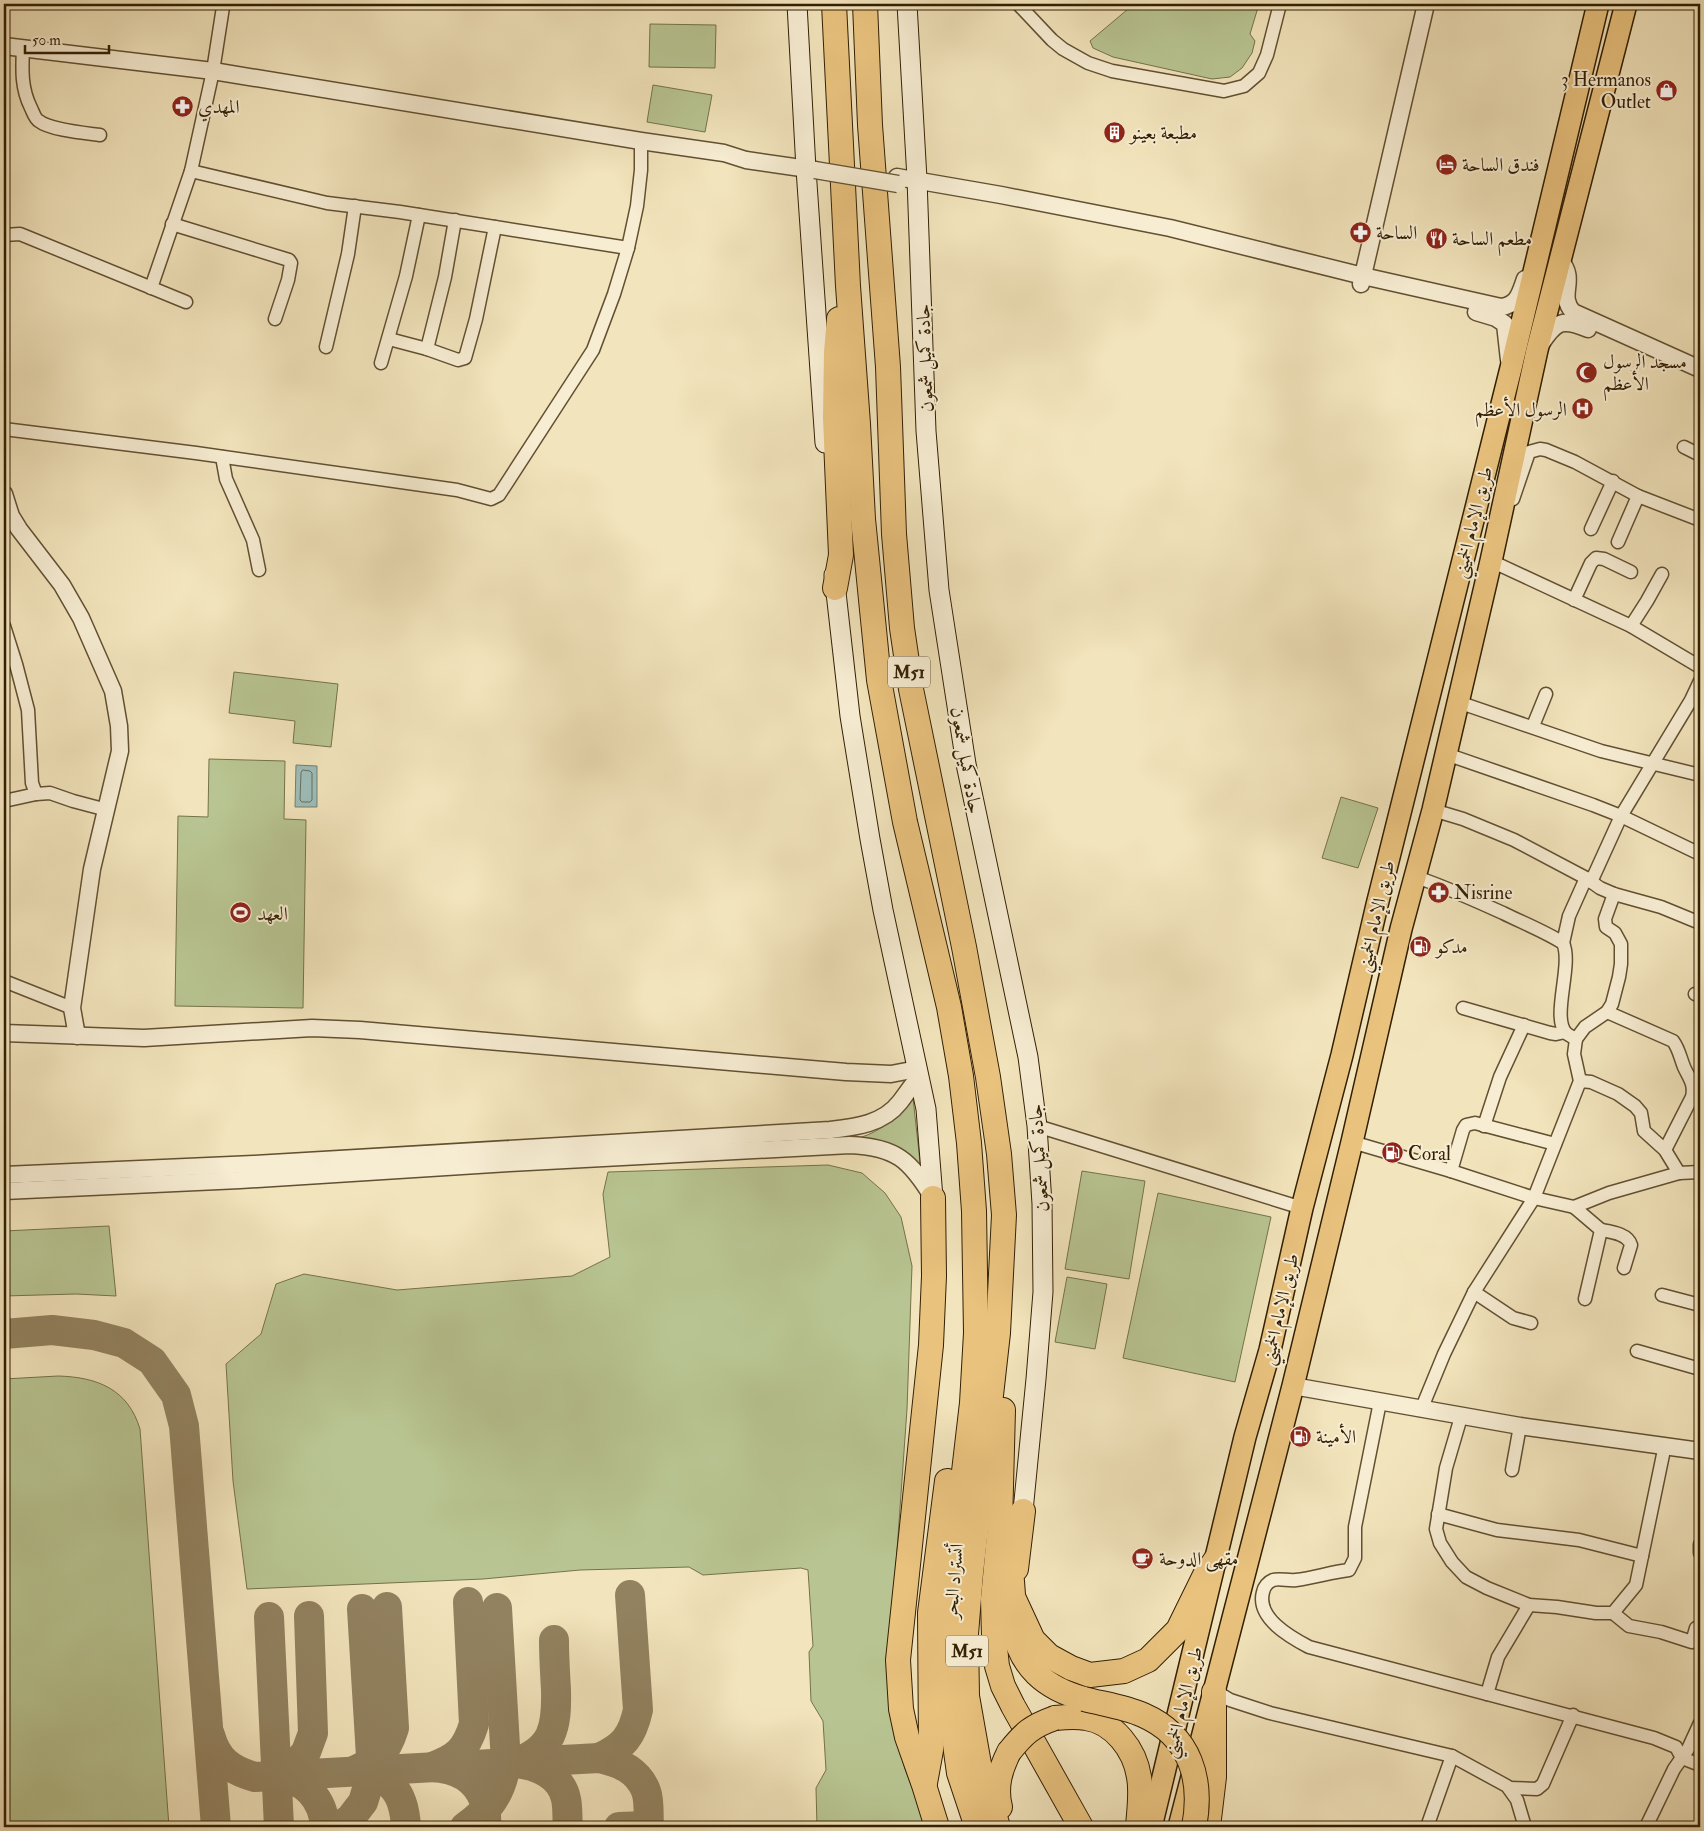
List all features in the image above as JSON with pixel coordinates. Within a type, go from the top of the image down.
[{"type":"highway","name":"M51","points":[[834,4],[848,286],[858,414],[863,519],[879,680],[905,822],[949,1007],[961,1076],[987,1333]]},
{"type":"highway","name":"جادة كميل شمعون","points":[[865,4],[870,126],[888,367],[894,534],[902,628],[911,689],[983,1049],[999,1154],[1004,1215],[987,1333]]},
{"type":"highway","name":"طريق الإمام الخميني","points":[[1151,1827],[1245,1437],[1270,1350],[1302,1208],[1342,1055],[1382,882],[1511,368],[1598,4]]},
{"type":"highway","name":"طريق الإمام الخميني","points":[[1179,1827],[1225,1652],[1352,1142],[1397,946],[1433,810],[1491,561],[1537,350],[1626,4]]},
{"type":"highway","points":[[835,588],[842,546],[836,418],[836,352],[838,328],[848,286]]},
{"type":"highway","points":[[1382,882],[1386,895],[1394,902],[1402,900],[1414,883]]},
{"type":"highway","points":[[1369,939],[1380,926],[1390,925],[1397,935],[1397,946]]},
{"type":"highway","points":[[933,1198],[934,1276],[930,1345],[898,1660],[901,1709],[907,1737],[937,1827]]},
{"type":"highway","points":[[987,1333],[1004,1383],[1000,1524],[993,1599],[997,1666],[1003,1686],[1013,1706],[1081,1827]]},
{"type":"highway","points":[[924,1785],[931,1750],[930,1613],[961,1378],[987,1333]]},
{"type":"highway","name":"أتستراد البحر","points":[[987,1333],[982,1472],[966,1634],[967,1696],[980,1764],[998,1827]]},
{"type":"highway","name":"أتستراد البحر","points":[[977,1827],[959,1772],[948,1694],[947,1666],[951,1583],[972,1403],[987,1333]]},
{"type":"highway","points":[[1023,1511],[1013,1593],[1033,1640],[1049,1656],[1071,1668],[1090,1675],[1124,1671],[1148,1660],[1178,1630],[1204,1575],[1217,1558]]},
{"type":"highway","points":[[1000,1524],[1007,1537],[1013,1593],[1013,1626],[1017,1642],[1034,1673],[1064,1694],[1143,1715],[1158,1722],[1179,1741],[1188,1754],[1194,1770],[1198,1792],[1194,1827]]},
{"type":"highway","points":[[1196,1645],[1202,1656],[1208,1659],[1219,1658],[1225,1652]]},
{"type":"highway","points":[[1208,1827],[1214,1777],[1214,1690]]},
{"type":"highway","points":[[1214,1690],[1223,1745],[1224,1766],[1218,1827]]},
{"type":"highway","points":[[948,1694],[950,1769],[964,1827]]},
{"type":"highway","points":[[1007,1827],[998,1800],[998,1783],[1001,1769],[1021,1737],[1030,1729],[1055,1718],[1087,1718],[1099,1722],[1114,1731],[1124,1741],[1132,1754],[1139,1777],[1138,1827]]},
{"type":"main road","points":[[797,4],[810,166],[835,588],[850,716],[869,830],[883,910],[926,1110],[933,1198]]},
{"type":"main road","name":"جادة كميل شمعون","points":[[906,4],[917,183],[926,431],[939,590],[966,764],[1028,1057],[1037,1126],[1042,1204],[1043,1292],[1023,1511]]},
{"type":"street","points":[[1018,4],[1052,40],[1063,49],[1088,63],[1112,71],[1224,90],[1244,86],[1262,69],[1268,55],[1280,4]]},
{"type":"street","points":[[1362,280],[1426,4]]},
{"type":"street","points":[[151,288],[190,171],[213,71],[223,7]]},
{"type":"street","points":[[4,46],[213,71],[724,153],[752,151],[810,166],[1170,228],[1362,280],[1442,306],[1484,314],[1502,320],[1507,329],[1508,356],[1511,368]]},
{"type":"street","points":[[23,48],[22,74],[24,91],[39,122],[58,128],[100,135]]},
{"type":"street","points":[[4,430],[222,457],[457,490],[485,498],[495,498],[504,488],[518,463],[593,350],[614,294],[628,248],[637,206],[641,170],[641,141]]},
{"type":"street","points":[[190,171],[327,203],[455,220],[628,248]]},
{"type":"street","points":[[326,347],[348,254],[355,206]]},
{"type":"street","points":[[381,363],[406,276],[419,215]]},
{"type":"street","points":[[426,349],[445,277],[455,220]]},
{"type":"street","points":[[172,224],[289,260],[291,263],[288,280],[275,319]]},
{"type":"street","points":[[389,339],[458,360],[465,358],[476,319],[494,227]]},
{"type":"street","points":[[4,235],[20,234],[186,302]]},
{"type":"street","points":[[1362,280],[1505,307],[1512,305],[1516,301],[1525,279],[1538,257]]},
{"type":"street","points":[[1560,260],[1566,267],[1568,274],[1566,297],[1572,317],[1700,370]]},
{"type":"street","points":[[1537,350],[1552,328],[1572,317]]},
{"type":"street","points":[[1684,447],[1700,455]]},
{"type":"street","points":[[1501,514],[1513,499],[1529,452],[1540,449],[1575,462],[1638,496],[1700,520]]},
{"type":"street","points":[[222,457],[226,479],[253,540],[259,570]]},
{"type":"street","points":[[1591,529],[1613,481]]},
{"type":"street","points":[[4,494],[11,516],[19,529],[62,585],[81,618],[113,691],[119,726],[120,751],[92,869],[72,1008],[77,1036]]},
{"type":"street","points":[[1618,542],[1638,496]]},
{"type":"street","points":[[1574,600],[1591,563],[1596,558],[1604,559],[1631,572]]},
{"type":"street","points":[[1491,561],[1631,626],[1700,667]]},
{"type":"street","points":[[1631,626],[1662,574]]},
{"type":"street","points":[[4,626],[28,710],[32,783],[36,794]]},
{"type":"street","points":[[1421,1410],[1444,1354],[1474,1292],[1534,1198],[1580,1081],[1570,1036],[1561,1015],[1566,955],[1563,943],[1569,916],[1621,816],[1691,700],[1700,681]]},
{"type":"street","points":[[1533,726],[1546,694]]},
{"type":"street","points":[[1458,702],[1533,726],[1601,751],[1700,775]]},
{"type":"street","points":[[1446,754],[1621,816],[1700,854]]},
{"type":"street","points":[[4,801],[50,793],[107,810]]},
{"type":"street","points":[[1433,810],[1463,819],[1514,840],[1614,894],[1661,907],[1700,923]]},
{"type":"street","points":[[1414,883],[1439,885],[1563,943]]},
{"type":"street","points":[[1463,1008],[1556,1034],[1570,1036],[1607,1012],[1612,1004],[1621,964],[1622,948],[1615,933],[1606,927],[1605,922],[1614,894]]},
{"type":"street","points":[[4,981],[72,1008]]},
{"type":"street","points":[[1607,1012],[1673,1041],[1682,1056],[1683,1065],[1692,1082],[1692,1097],[1666,1150]]},
{"type":"street","points":[[1484,1126],[1505,1064],[1524,1025]]},
{"type":"street","points":[[4,1033],[144,1038],[312,1028],[360,1030],[846,1072],[918,1073]]},
{"type":"street","points":[[4,1175],[254,1164],[830,1130],[859,1126],[882,1117],[900,1102],[918,1073]]},
{"type":"street","points":[[1580,1081],[1591,1082],[1618,1094],[1635,1106],[1641,1113],[1644,1131],[1666,1150],[1679,1174]]},
{"type":"street","points":[[1451,1171],[1466,1125],[1475,1123],[1556,1144]]},
{"type":"street","points":[[1037,1126],[1302,1208]]},
{"type":"street","points":[[1352,1142],[1534,1198],[1574,1207],[1601,1230],[1628,1238],[1631,1245],[1624,1268]]},
{"type":"street","points":[[4,1191],[240,1180],[509,1163],[869,1145],[897,1155],[917,1173],[933,1198]]},
{"type":"street","points":[[1574,1207],[1609,1193],[1679,1174],[1700,1172]]},
{"type":"street","points":[[1585,1298],[1601,1230]]},
{"type":"street","points":[[1474,1292],[1512,1318],[1531,1323]]},
{"type":"street","points":[[1662,1295],[1700,1305]]},
{"type":"street","points":[[1637,1351],[1700,1369]]},
{"type":"street","points":[[1292,1386],[1461,1417],[1700,1451]]},
{"type":"street","points":[[1380,1402],[1355,1527],[1356,1550],[1353,1565],[1349,1570],[1296,1580],[1272,1580],[1265,1586],[1262,1594],[1267,1614],[1278,1627],[1309,1647],[1667,1742],[1676,1747],[1682,1758],[1700,1765]]},
{"type":"street","points":[[1461,1417],[1446,1468],[1436,1529],[1440,1543],[1452,1562],[1466,1577],[1529,1606],[1556,1606],[1596,1613],[1613,1613],[1629,1626],[1661,1632],[1692,1642],[1696,1628],[1700,1630]]},
{"type":"street","points":[[1512,1470],[1520,1426]]},
{"type":"street","points":[[1613,1613],[1636,1585],[1665,1445]]},
{"type":"street","points":[[1438,1514],[1497,1530],[1579,1540],[1642,1556]]},
{"type":"street","points":[[1700,1544],[1700,1553]]},
{"type":"street","points":[[1487,1694],[1498,1657],[1529,1606]]},
{"type":"street","points":[[1214,1690],[1230,1700],[1270,1713],[1452,1756],[1509,1788],[1536,1789],[1544,1784],[1573,1716]]},
{"type":"street","points":[[1646,1827],[1674,1769],[1688,1749],[1700,1722]]},
{"type":"street","points":[[1427,1827],[1452,1756]]},
{"type":"street","points":[[1509,1788],[1521,1809],[1526,1827]]},
{"type":"green space","points":[[1134,4],[1259,4],[1250,34],[1255,41],[1252,53],[1242,68],[1230,77],[1212,79],[1113,57],[1093,48],[1090,41]]},
{"type":"green space","points":[[650,24],[716,25],[715,68],[649,67]]},
{"type":"green space","points":[[653,85],[712,95],[705,132],[647,122]]},
{"type":"green space","points":[[234,672],[338,684],[331,747],[293,743],[295,721],[229,713]]},
{"type":"green space","name":"العهد","points":[[209,759],[285,761],[284,819],[306,820],[303,1008],[175,1006],[178,816],[208,817]]},
{"type":"green space","points":[[1341,797],[1378,808],[1358,868],[1322,858]]},
{"type":"green space","points":[[913,1098],[921,1171],[859,1138],[889,1122]]},
{"type":"green space","points":[[828,1165],[862,1173],[885,1193],[901,1217],[912,1266],[907,1409],[896,1565],[895,1733],[905,1769],[927,1827],[817,1827],[816,1788],[826,1770],[823,1721],[811,1701],[809,1652],[813,1646],[808,1570],[801,1568],[703,1575],[689,1567],[580,1570],[483,1579],[247,1589],[233,1481],[226,1364],[261,1334],[276,1284],[304,1274],[397,1290],[572,1276],[610,1257],[603,1194],[608,1172]]},
{"type":"green space","points":[[1082,1171],[1145,1181],[1129,1279],[1065,1269]]},
{"type":"green space","points":[[1158,1193],[1271,1217],[1235,1382],[1123,1358]]},
{"type":"green space","points":[[109,1226],[116,1296],[76,1294],[4,1296],[4,1231]]},
{"type":"green space","points":[[1067,1277],[1107,1284],[1095,1349],[1055,1342]]},
{"type":"green space","points":[[58,1376],[86,1379],[109,1388],[128,1404],[135,1415],[140,1429],[169,1827],[4,1827],[4,1379]]},
{"type":"water","points":[[296,765],[317,766],[317,807],[295,807]]},
{"type":"taxiway","points":[[4,1334],[52,1330],[94,1335],[124,1343],[152,1361],[176,1395],[184,1426],[216,1827]]},
{"type":"taxiway","points":[[599,1758],[614,1750],[625,1740],[633,1727],[638,1710],[630,1595]]},
{"type":"taxiway","points":[[468,1602],[474,1724],[464,1747],[448,1760],[432,1767],[456,1772],[475,1785],[485,1803],[486,1827]]},
{"type":"taxiway","points":[[387,1607],[394,1728],[388,1744],[380,1755],[354,1771],[377,1777],[393,1787],[402,1804],[406,1827]]},
{"type":"taxiway","points":[[465,1827],[481,1814],[493,1800],[498,1792],[506,1763],[497,1608]]},
{"type":"taxiway","points":[[338,1827],[350,1819],[363,1802],[372,1773],[362,1609]]},
{"type":"taxiway","points":[[309,1616],[313,1733],[306,1752],[294,1766],[277,1775],[296,1781],[311,1792],[321,1807],[325,1827]]},
{"type":"taxiway","points":[[269,1617],[279,1827]]},
{"type":"taxiway","points":[[554,1640],[556,1703],[550,1736],[538,1751],[515,1763],[539,1769],[547,1773],[559,1784],[566,1799],[568,1827]]},
{"type":"taxiway","points":[[210,1735],[216,1751],[226,1763],[238,1771],[255,1777],[599,1758],[627,1768],[643,1784],[647,1795],[649,1827]]},
{"type":"taxiway","points":[[619,1827],[648,1827]]},
{"type":"place","name":"3 Hermanos Outlet","points":[[1667,90]]},
{"type":"place","name":"المهدي","points":[[182,106]]},
{"type":"place","name":"مطبعة بعينو","points":[[1114,132]]},
{"type":"place","name":"فندق الساحة","points":[[1446,164]]},
{"type":"place","name":"الساحة","points":[[1360,232]]},
{"type":"place","name":"مطعم الساحة","points":[[1436,238]]},
{"type":"place","name":"مسجد الرسول الأعظم","points":[[1587,372]]},
{"type":"place","name":"الرسول الأعظم","points":[[1583,409]]},
{"type":"place","name":"Nisrine","points":[[1438,892]]},
{"type":"place","name":"العهد","points":[[241,913]]},
{"type":"place","name":"مدكو","points":[[1420,946]]},
{"type":"place","name":"Coral","points":[[1392,1153]]},
{"type":"place","name":"الأمينة","points":[[1300,1436]]},
{"type":"place","name":"مقهى الدوحة","points":[[1143,1558]]}]
